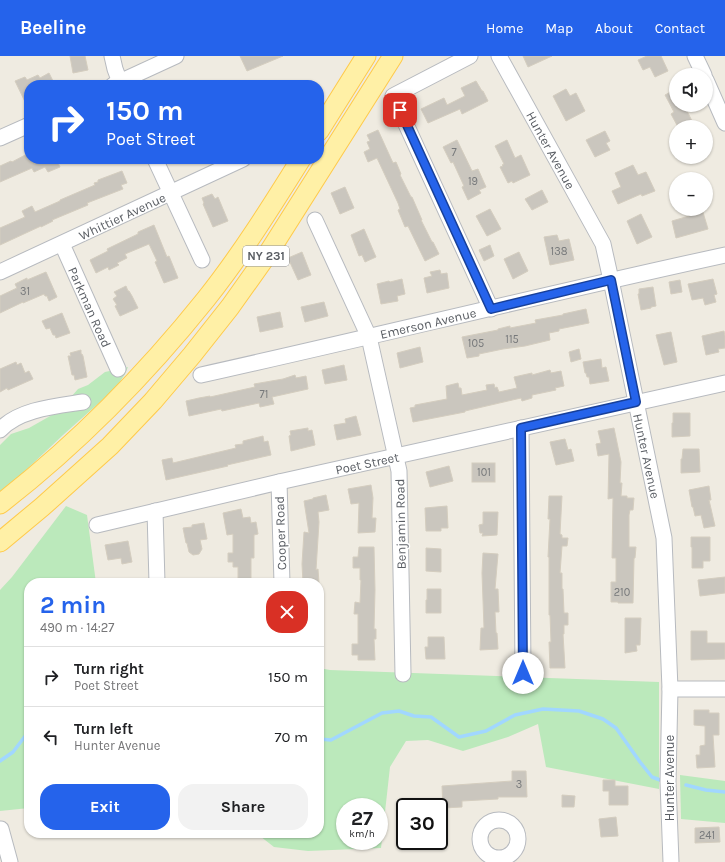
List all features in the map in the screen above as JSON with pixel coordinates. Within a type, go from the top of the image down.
[{"type":"main road","points":[[324,123],[366,56]]},
{"type":"main road","name":"NY 231","points":[[0,542],[42,507],[110,446],[153,401],[192,355],[230,307],[267,256],[393,56]]},
{"type":"main road","name":"NY 231","points":[[0,504],[74,441],[125,391],[166,347],[226,273],[298,164]]},
{"type":"street","points":[[112,56],[117,80]]},
{"type":"street","points":[[126,80],[176,56]]},
{"type":"street","points":[[470,56],[393,96],[491,309]]},
{"type":"street","name":"Hunter Avenue","points":[[499,56],[603,244],[611,280],[664,538],[670,689],[668,782],[671,862]]},
{"type":"street","points":[[695,56],[701,68]]},
{"type":"street","points":[[713,96],[725,123]]},
{"type":"street","points":[[0,138],[24,127]]},
{"type":"street","points":[[157,164],[202,260]]},
{"type":"street","name":"Whittier Avenue","points":[[0,272],[232,164]]},
{"type":"street","name":"Benjamin Road","points":[[315,220],[369,337],[399,471],[403,674]]},
{"type":"street","name":"Parkman Road","points":[[62,244],[118,369]]},
{"type":"street","name":"Emerson Avenue","points":[[201,375],[725,255]]},
{"type":"street","name":"Poet Street","points":[[97,525],[279,482],[725,383]]},
{"type":"street","points":[[0,430],[17,418],[38,410],[83,402]]},
{"type":"street","points":[[521,428],[523,673]]},
{"type":"street","name":"Cooper Road","points":[[279,482],[282,578]]},
{"type":"street","points":[[155,511],[157,578]]},
{"type":"street","points":[[670,689],[725,689]]},
{"type":"street","points":[[1,829],[10,862]]},
{"type":"green space","points":[[128,367],[119,383],[109,394],[0,492],[0,445],[11,434],[29,428],[59,411],[78,389],[88,385],[105,372]]},
{"type":"green space","points":[[66,506],[87,515],[95,578],[24,578],[24,809],[0,811],[0,590],[12,577]]},
{"type":"green space","points":[[324,669],[659,682],[659,789],[546,767],[538,724],[508,737],[463,751],[428,740],[406,741],[390,767],[387,798],[336,798],[336,850],[308,851],[274,847],[262,838],[324,838]]},
{"type":"green space","points":[[680,775],[725,781],[725,823],[681,819]]},
{"type":"building","points":[[70,56],[85,56],[88,70],[73,73]]},
{"type":"building","points":[[240,56],[283,56],[247,71]]},
{"type":"building","points":[[523,56],[552,56],[528,67]]},
{"type":"building","points":[[647,56],[661,56],[668,71],[655,77],[650,67],[643,70],[638,60]]},
{"type":"building","points":[[49,73],[52,80],[27,80],[38,75],[40,78]]},
{"type":"building","points":[[25,77],[27,80],[24,80],[24,100],[15,81]]},
{"type":"building","points":[[476,81],[488,101],[462,114],[460,109],[428,123],[421,109],[444,98],[447,105],[465,96],[461,88]]},
{"type":"building","points":[[566,89],[570,96],[576,93],[585,111],[566,121],[553,96]]},
{"type":"building","points":[[669,93],[669,103],[665,95]]},
{"type":"building","points":[[674,112],[688,112],[692,120],[674,120],[671,114]]},
{"type":"building","points":[[378,130],[393,163],[396,162],[401,174],[400,175],[412,197],[421,220],[439,254],[425,261],[408,226],[405,227],[398,210],[400,209],[398,203],[377,158],[368,162],[364,152],[370,149],[367,142],[370,141],[367,135]]},
{"type":"building","points":[[605,131],[610,141],[606,143],[610,150],[595,157],[586,140]]},
{"type":"building","points":[[457,140],[472,171],[478,169],[486,187],[479,190],[481,193],[468,200],[462,187],[464,186],[453,162],[451,163],[443,147]]},
{"type":"building","points":[[507,140],[515,158],[521,155],[530,175],[513,183],[512,181],[508,183],[500,167],[504,164],[495,146]]},
{"type":"building","points":[[24,156],[24,164],[58,164],[60,167],[48,172],[45,167],[34,172],[32,168],[0,182],[0,166],[11,161],[12,162]]},
{"type":"building","points":[[633,165],[638,175],[646,172],[655,191],[642,196],[641,194],[618,204],[612,191],[621,187],[615,173]]},
{"type":"building","points":[[122,171],[127,183],[121,185],[123,189],[87,203],[88,205],[52,220],[53,221],[41,227],[0,245],[0,228],[25,217],[22,211],[32,206],[35,212],[95,185],[94,183],[98,182],[98,180]]},
{"type":"building","points":[[345,187],[354,208],[340,214],[331,193]]},
{"type":"building","points":[[542,190],[548,202],[532,210],[525,199]]},
{"type":"building","points":[[212,194],[215,199],[218,197],[228,221],[213,227],[202,198]]},
{"type":"building","points":[[490,209],[501,229],[487,236],[476,216]]},
{"type":"building","points":[[641,214],[652,237],[637,244],[627,221]]},
{"type":"building","points":[[689,216],[704,216],[708,229],[676,238],[672,221]]},
{"type":"building","points":[[154,225],[167,257],[169,256],[178,278],[164,283],[155,262],[157,261],[149,244],[125,254],[127,258],[117,263],[119,265],[109,270],[108,267],[96,273],[90,260],[108,251],[107,249],[138,234],[138,232]]},
{"type":"building","points":[[364,229],[376,257],[365,262],[362,255],[359,256],[351,235]]},
{"type":"building","points":[[557,235],[559,241],[569,239],[574,260],[550,265],[544,237]]},
{"type":"building","points":[[490,245],[494,256],[484,261],[479,250]]},
{"type":"building","points":[[302,252],[311,275],[298,280],[288,258]]},
{"type":"building","points":[[519,252],[528,271],[513,279],[504,259]]},
{"type":"building","points":[[440,270],[441,274],[447,273],[449,288],[427,293],[424,278],[432,276],[430,272]]},
{"type":"building","points":[[46,272],[57,297],[49,301],[47,296],[44,294],[0,313],[0,296],[17,288],[15,284],[27,278],[27,280]]},
{"type":"building","points":[[402,279],[405,294],[397,296],[398,301],[381,304],[377,284]]},
{"type":"building","points":[[713,279],[717,294],[714,295],[716,302],[705,305],[703,298],[692,300],[688,284]]},
{"type":"building","points":[[680,280],[682,292],[671,294],[669,282]]},
{"type":"building","points":[[126,286],[138,308],[120,316],[115,306],[117,305],[113,299],[117,296],[114,292]]},
{"type":"building","points":[[653,287],[656,306],[641,310],[638,294],[639,289]]},
{"type":"building","points":[[324,302],[328,316],[305,322],[301,307]]},
{"type":"building","points":[[586,309],[589,323],[559,329],[559,331],[549,333],[550,340],[479,354],[479,356],[467,358],[462,337],[498,330],[510,326],[510,328],[536,323],[535,320]]},
{"type":"building","points":[[280,312],[283,327],[260,332],[257,317]]},
{"type":"building","points":[[62,313],[70,333],[56,338],[50,328],[46,329],[42,321]]},
{"type":"building","points":[[724,331],[725,348],[718,349],[719,352],[706,355],[702,336]]},
{"type":"building","points":[[671,332],[677,362],[664,365],[656,335]]},
{"type":"building","points":[[420,347],[423,362],[400,368],[397,353]]},
{"type":"building","points":[[579,349],[581,359],[571,362],[569,352]]},
{"type":"building","points":[[81,350],[87,377],[75,380],[74,375],[72,375],[68,356],[71,356],[70,353]]},
{"type":"building","points":[[601,359],[602,368],[606,367],[609,381],[590,384],[589,377],[587,377],[585,373],[583,362]]},
{"type":"building","points":[[16,362],[17,365],[21,363],[25,373],[29,371],[33,379],[0,392],[0,369]]},
{"type":"building","points":[[344,365],[347,380],[325,384],[322,370]]},
{"type":"building","points":[[550,370],[551,373],[561,371],[564,386],[555,388],[556,390],[532,395],[532,398],[522,401],[521,398],[465,412],[413,422],[410,408],[415,407],[415,405],[447,399],[446,386],[458,383],[459,388],[461,388],[462,395],[487,390],[486,385],[494,384],[495,388],[497,387],[499,392],[517,388],[514,377],[532,373],[532,375]]},
{"type":"building","points":[[295,375],[296,378],[306,376],[308,389],[272,397],[274,404],[260,407],[259,403],[189,416],[186,401],[255,387],[254,384],[283,379]]},
{"type":"building","points":[[673,413],[690,413],[690,436],[672,437]]},
{"type":"building","points":[[356,416],[361,435],[337,440],[334,425],[346,423],[345,419]]},
{"type":"building","points":[[308,428],[308,431],[312,430],[315,445],[291,451],[289,436],[291,435],[290,431]]},
{"type":"building","points":[[614,428],[621,462],[621,496],[634,498],[633,510],[630,510],[629,515],[629,547],[636,547],[634,558],[633,603],[611,602],[611,582],[616,582],[616,558],[612,558],[613,498],[608,499],[609,454],[598,456],[596,444],[601,443],[598,431]]},
{"type":"building","points":[[263,436],[264,442],[268,441],[271,455],[166,480],[162,460],[172,458],[173,463],[236,448],[235,445],[243,444],[243,441]]},
{"type":"building","points":[[565,439],[568,450],[571,449],[574,461],[556,465],[550,442]]},
{"type":"building","points":[[683,449],[699,449],[700,472],[681,473]]},
{"type":"building","points":[[472,463],[495,463],[495,482],[472,482]]},
{"type":"building","points":[[449,466],[453,481],[430,487],[426,472]]},
{"type":"building","points":[[371,485],[373,498],[372,518],[376,518],[375,532],[358,533],[359,503],[351,504],[348,489]]},
{"type":"building","points":[[709,486],[711,500],[709,500],[715,526],[704,528],[701,515],[695,516],[689,490]]},
{"type":"building","points":[[326,495],[329,510],[318,512],[319,522],[316,570],[318,569],[319,578],[303,578],[304,532],[309,533],[304,501]]},
{"type":"building","points":[[549,496],[562,496],[560,534],[562,535],[562,538],[568,538],[567,546],[562,546],[560,573],[562,573],[564,613],[568,613],[568,625],[564,625],[563,634],[565,668],[550,668],[549,642],[551,642],[548,557],[550,519],[548,519]]},
{"type":"building","points":[[447,506],[448,528],[441,528],[441,531],[426,531],[425,508]]},
{"type":"building","points":[[241,509],[243,518],[250,517],[251,523],[256,522],[258,534],[254,535],[254,558],[251,558],[251,578],[238,578],[238,567],[233,567],[233,562],[228,562],[228,553],[233,553],[233,534],[227,535],[223,513]]},
{"type":"building","points":[[483,512],[498,512],[497,535],[482,536],[483,533],[480,533],[479,525],[483,524]]},
{"type":"building","points":[[204,523],[207,539],[200,540],[202,549],[199,554],[193,555],[189,552],[183,528]]},
{"type":"building","points":[[691,537],[710,537],[710,561],[703,561],[703,568],[692,568]]},
{"type":"building","points":[[128,541],[132,562],[122,564],[121,558],[108,560],[105,545]]},
{"type":"building","points":[[359,547],[374,547],[374,629],[376,629],[376,639],[374,639],[375,660],[358,660],[358,655],[352,655],[352,644],[358,644],[358,614],[354,614],[355,602],[360,603],[361,580],[360,568],[353,568],[353,557],[358,557]]},
{"type":"building","points":[[426,548],[441,549],[441,572],[426,571]]},
{"type":"building","points":[[483,553],[498,554],[495,589],[498,589],[499,612],[495,612],[498,649],[480,650],[481,628],[484,628],[482,573]]},
{"type":"building","points":[[725,577],[725,593],[700,596],[698,580]]},
{"type":"building","points":[[427,589],[441,589],[441,613],[426,613]]},
{"type":"building","points":[[625,618],[641,618],[640,645],[636,645],[637,651],[625,653]]},
{"type":"building","points":[[691,631],[707,631],[707,643],[725,643],[725,659],[691,660]]},
{"type":"building","points":[[428,637],[444,637],[445,659],[426,659],[425,647],[428,647]]},
{"type":"building","points":[[694,710],[709,710],[709,713],[719,713],[719,735],[713,735],[715,767],[697,768],[696,755],[700,755],[700,746],[705,745],[705,726],[694,725]]},
{"type":"building","points":[[512,771],[526,771],[527,797],[498,797],[498,799],[462,801],[462,807],[448,808],[448,798],[443,798],[442,786],[512,781]]},
{"type":"building","points":[[603,780],[615,780],[615,786],[628,786],[628,805],[609,805],[609,791],[603,791]]},
{"type":"building","points":[[562,795],[575,796],[574,807],[562,807]]},
{"type":"building","points":[[616,817],[618,836],[601,837],[599,819]]},
{"type":"building","points":[[719,827],[720,842],[695,843],[695,828]]},
{"type":"waterway","points":[[324,739],[331,740],[382,713],[399,711],[414,716],[431,717],[459,737],[486,731],[515,715],[543,709],[579,711],[603,719],[616,728],[652,777],[660,780]]},
{"type":"waterway","points":[[0,761],[13,752],[24,738]]},
{"type":"waterway","points":[[686,785],[706,790],[725,792]]},
{"type":"route","points":[[400,110],[491,309],[611,280],[636,402],[521,428],[523,673]]}]
